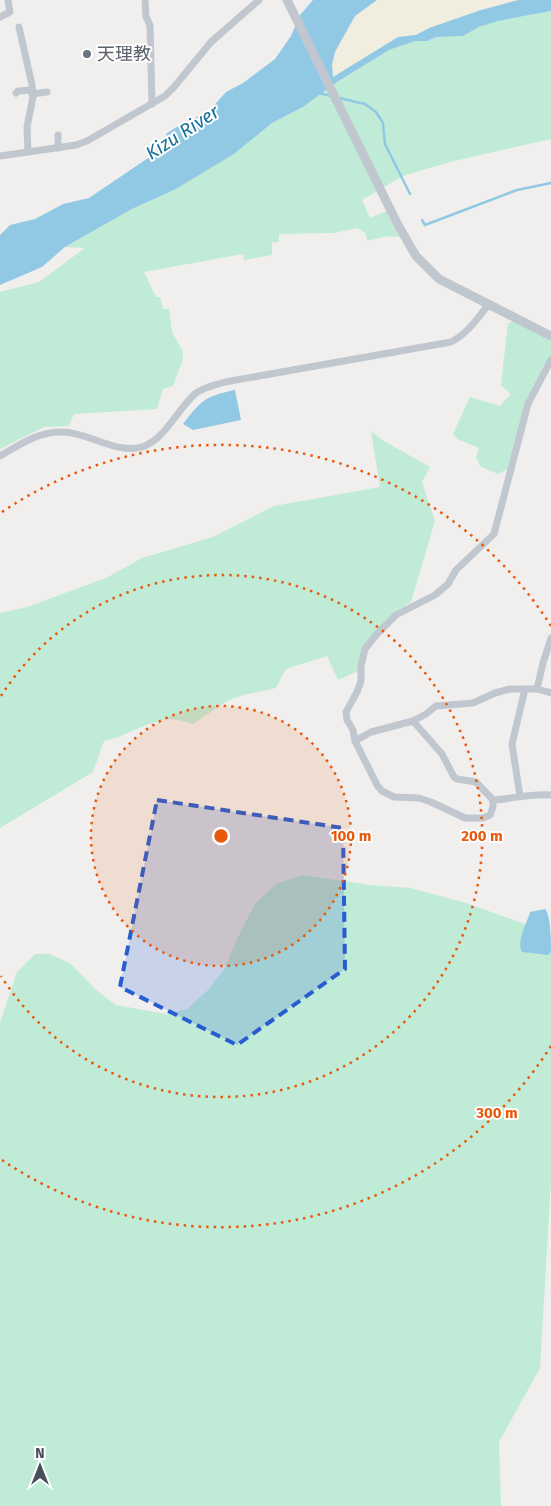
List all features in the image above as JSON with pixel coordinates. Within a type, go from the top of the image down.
[{"type":"street","points":[[0,17],[10,12],[8,0]]},
{"type":"street","points":[[144,0],[146,17],[150,25],[152,104]]},
{"type":"street","points":[[0,156],[76,145],[87,141],[152,104],[174,87],[211,42],[259,0]]},
{"type":"street","points":[[287,0],[398,226],[416,256],[433,274],[450,286],[551,336]]},
{"type":"street","points":[[19,27],[30,74],[32,92],[27,127],[28,152]]},
{"type":"street","points":[[16,93],[18,91],[47,92]]},
{"type":"street","points":[[58,135],[58,148]]},
{"type":"street","points":[[0,456],[39,435],[61,432],[125,448],[144,447],[156,440],[190,399],[205,388],[225,382],[451,342],[470,329],[488,304]]},
{"type":"street","points":[[413,721],[442,754],[456,779],[476,782],[492,800],[492,812],[490,815],[482,818],[470,818],[419,798],[394,797],[377,785],[355,741],[346,712],[361,681],[361,666],[365,649],[377,634],[396,615],[435,596],[448,584],[456,570],[494,534],[528,404],[551,360]]},
{"type":"street","points":[[537,688],[551,638]]},
{"type":"street","points":[[520,796],[512,744],[525,688]]},
{"type":"street","points":[[355,741],[371,732],[413,721],[436,706],[473,703],[510,689],[537,688],[551,693]]},
{"type":"street","points":[[492,800],[511,799],[520,796],[551,796]]},
{"type":"highlighted area","points":[[157,800],[343,828],[345,969],[237,1045],[120,987]]},
{"type":"green space","points":[[551,11],[551,139],[450,162],[403,176],[362,200],[370,218],[386,211],[399,237],[388,236],[367,241],[366,234],[358,228],[333,233],[279,234],[279,242],[272,242],[272,255],[244,260],[243,254],[144,272],[156,297],[160,297],[163,309],[169,309],[172,332],[182,350],[183,359],[173,386],[163,389],[157,409],[74,414],[69,426],[44,427],[0,449],[0,292],[39,282],[85,248],[65,247],[132,209],[176,189],[234,154],[272,123],[303,107],[337,82],[389,50],[415,41],[427,41],[437,37],[463,36],[479,27],[498,21]]},
{"type":"green space","points":[[514,321],[551,339],[551,356],[543,368],[509,468],[498,474],[481,467],[476,457],[479,448],[457,439],[453,434],[470,397],[500,406],[511,394],[501,385],[508,323]]},
{"type":"green space","points":[[371,431],[382,440],[430,467],[422,482],[435,521],[411,602],[394,613],[375,633],[358,671],[338,680],[327,656],[286,669],[276,688],[243,695],[227,701],[193,724],[172,719],[161,720],[104,741],[93,772],[0,828],[0,613],[27,607],[106,578],[142,558],[213,537],[274,506],[380,487]]},
{"type":"green space","points":[[302,875],[370,885],[411,888],[466,903],[533,927],[551,943],[551,1181],[540,1368],[499,1442],[501,1506],[0,1506],[0,1023],[17,972],[35,954],[49,954],[70,963],[96,990],[116,1005],[166,1014],[187,1009],[207,991],[225,968],[255,904],[276,884]]},
{"type":"sand","points":[[377,0],[518,0],[481,10],[429,28],[416,35],[398,37],[333,78],[332,65],[335,52],[355,16]]},
{"type":"water","name":"Kizu River","points":[[313,0],[377,0],[355,16],[335,52],[332,65],[333,77],[398,37],[416,35],[429,28],[481,10],[518,0],[551,0],[551,11],[498,21],[479,27],[463,36],[437,37],[427,41],[415,41],[389,50],[337,82],[303,107],[272,123],[234,154],[176,189],[132,209],[65,247],[42,267],[0,285],[0,235],[10,225],[35,219],[63,204],[89,198],[151,156],[163,145],[167,133],[185,122],[208,112],[226,92],[243,83],[275,59],[291,36],[300,15]]},
{"type":"water","points":[[235,390],[241,420],[193,430],[183,424],[205,400],[217,394]]},
{"type":"water","points":[[545,909],[550,923],[551,952],[548,955],[522,952],[520,948],[521,938],[530,912]]},
{"type":"waterway","points":[[319,93],[331,96]]},
{"type":"waterway","points":[[339,98],[365,104],[376,112],[383,123],[385,144],[410,194]]},
{"type":"waterway","points":[[422,220],[425,225],[517,190],[551,183]]},
{"type":"place","name":"天理教","points":[[87,54]]}]
